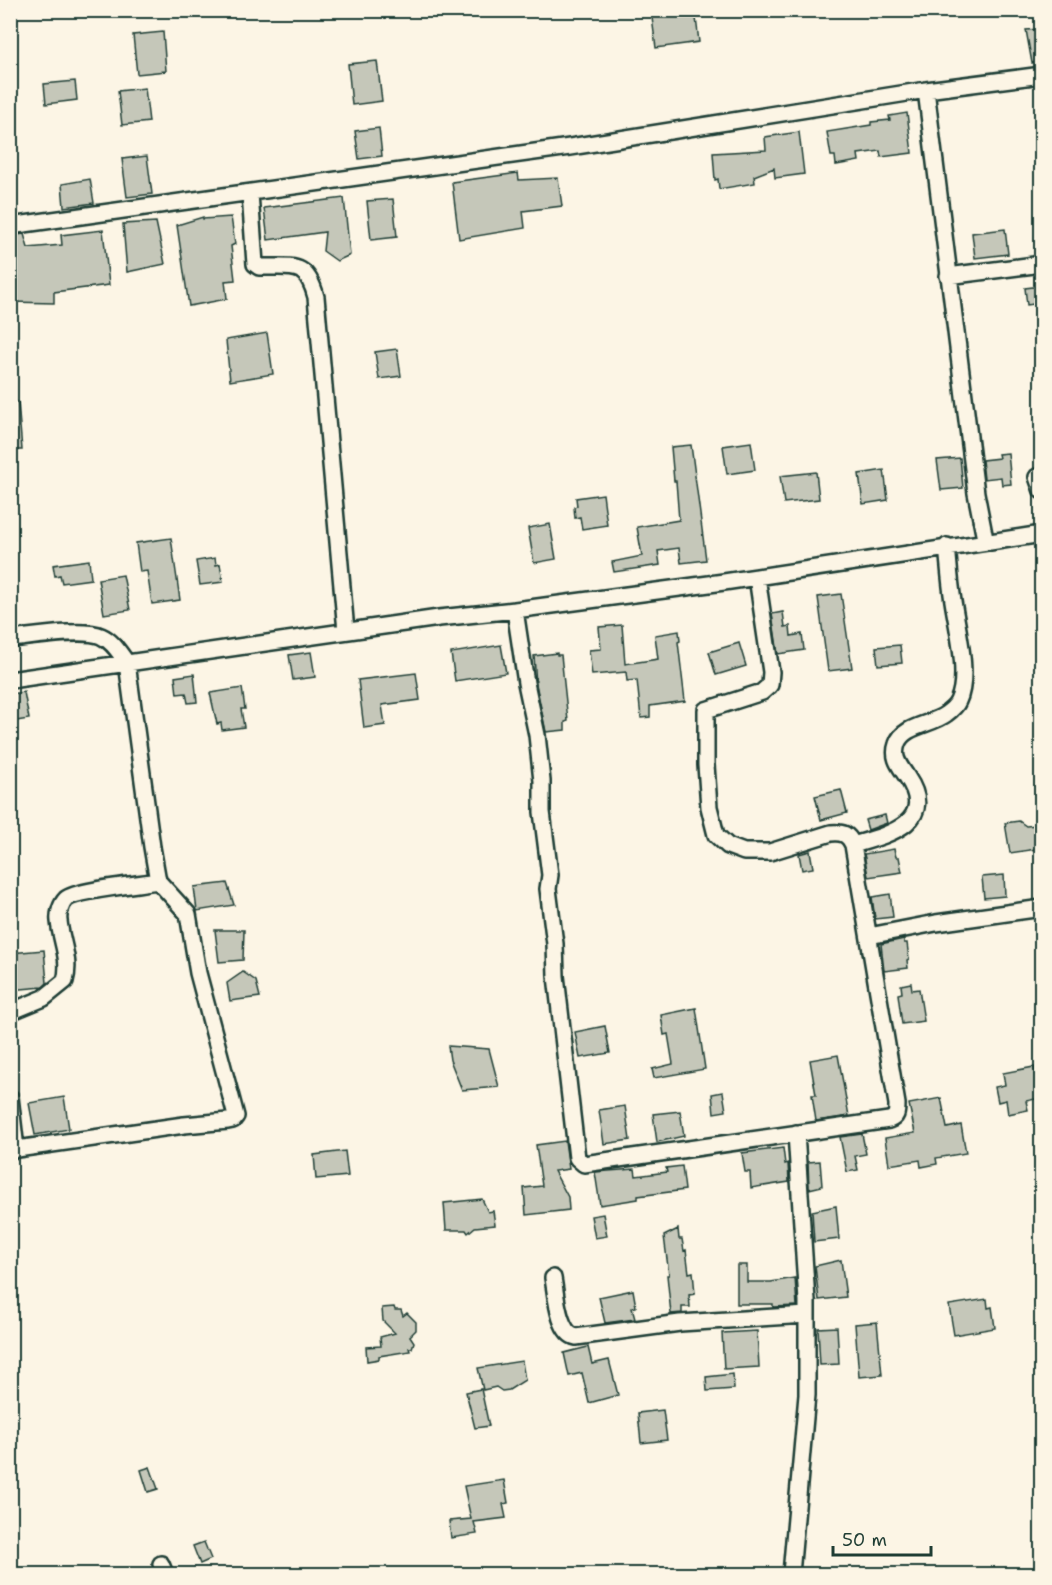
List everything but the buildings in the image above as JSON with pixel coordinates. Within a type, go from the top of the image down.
[{"type":"street","points":[[10,226],[570,147],[926,90],[1041,75]]},
{"type":"street","points":[[926,90],[976,493],[987,542]]},
{"type":"street","points":[[250,193],[255,264],[259,267],[294,268],[305,272],[311,279],[316,297],[346,632]]},
{"type":"street","points":[[948,276],[1041,264]]},
{"type":"street","points":[[10,680],[439,618],[757,577],[947,546],[1041,534]]},
{"type":"street","points":[[853,845],[904,827],[913,816],[917,801],[914,788],[894,755],[897,744],[906,732],[939,720],[957,703],[960,695],[961,651],[947,546]]},
{"type":"street","points":[[515,610],[526,683],[537,735],[542,781],[542,812],[550,875],[548,889],[555,944],[556,976],[578,1158],[585,1164],[889,1120],[895,1118],[897,1113],[869,936],[853,845],[849,837],[842,832],[831,833],[770,852],[744,852],[728,846],[716,835],[709,807],[706,710],[762,692],[770,685],[771,672],[757,577]]},
{"type":"street","points":[[10,639],[88,633],[102,636],[113,645],[127,663],[158,881],[188,914],[198,974],[236,1116],[233,1120],[228,1121],[172,1126],[13,1150],[10,1097]]},
{"type":"street","points":[[10,1012],[44,998],[65,981],[68,963],[58,918],[65,900],[78,894],[158,881]]},
{"type":"street","points":[[869,936],[936,923],[1041,908]]},
{"type":"street","points":[[791,1575],[807,1395],[807,1316],[796,1133]]},
{"type":"street","points":[[553,1278],[561,1322],[567,1332],[576,1337],[680,1323],[807,1316]]}]
